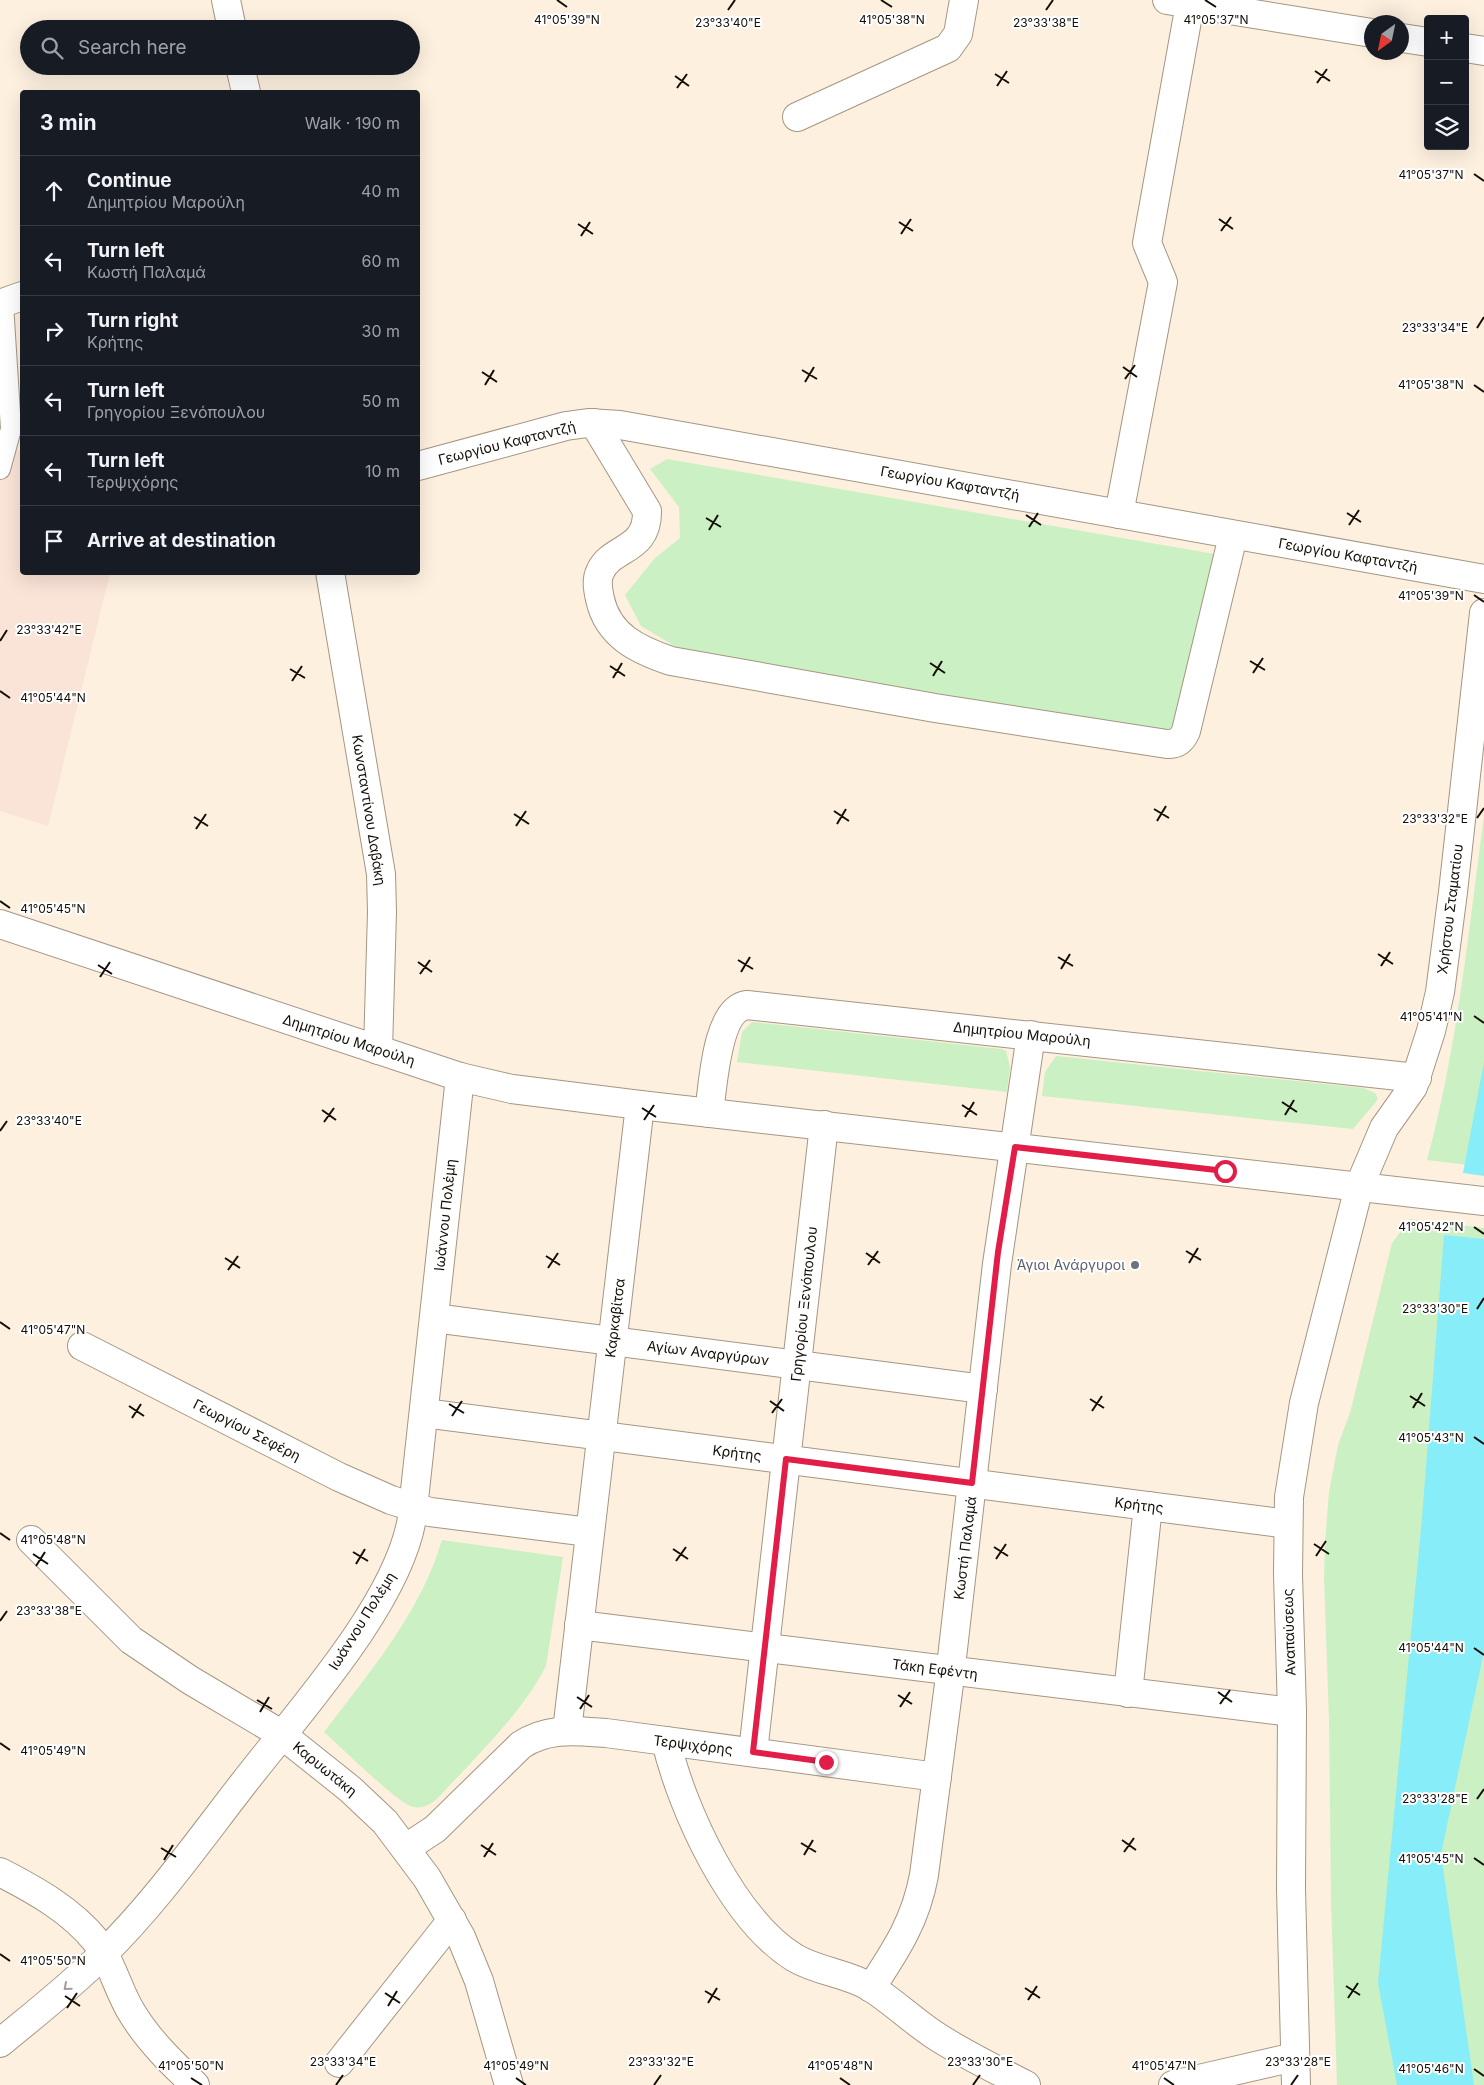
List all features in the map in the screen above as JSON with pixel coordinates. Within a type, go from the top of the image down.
[{"type":"street","points":[[226,0],[230,20]]},
{"type":"street","points":[[797,118],[948,48],[958,34],[964,0]]},
{"type":"street","points":[[1119,514],[1162,282],[1147,243],[1178,2],[1364,32]]},
{"type":"street","points":[[1409,39],[1424,41]]},
{"type":"street","points":[[1469,49],[1484,51]]},
{"type":"street","points":[[242,75],[246,90]]},
{"type":"street","points":[[594,423],[647,511],[647,524],[641,537],[606,563],[600,572],[598,582],[603,611],[610,625],[633,646],[671,661],[886,699],[1176,744],[1183,738],[1186,731],[1233,536]]},
{"type":"street","name":"Γεωργίου Καφταντζή","points":[[420,465],[566,426],[594,423],[620,425],[1233,536],[1484,579]]},
{"type":"street","name":"Κωνσταντίνου Δαβάκη","points":[[331,575],[381,874],[382,912],[378,1050]]},
{"type":"street","name":"Χρήστου Σταματίου","points":[[1359,1187],[1384,1128],[1417,1078],[1427,1048],[1440,992],[1467,775],[1484,613]]},
{"type":"street","name":"Δημητρίου Μαρούλη","points":[[0,924],[460,1077],[519,1090],[1484,1201]]},
{"type":"street","name":"Δημητρίου Μαρούλη","points":[[708,1113],[724,1026],[733,1012],[742,1006],[758,1005],[1417,1078]]},
{"type":"street","name":"Κωστή Παλαμά","points":[[871,1988],[903,1938],[915,1914],[922,1890],[951,1671],[1000,1240],[1031,1035]]},
{"type":"street","name":"Ιωάννου Πολέμη","points":[[0,2042],[103,1954],[145,1909],[339,1660],[381,1596],[406,1543],[414,1508],[460,1077]]},
{"type":"street","name":"Καρκαβίτσα","points":[[567,1731],[640,1105]]},
{"type":"street","name":"Γρηγορίου Ξενόπουλου","points":[[753,1752],[824,1125]]},
{"type":"street","name":"Αναπαύσεως","points":[[1296,2085],[1291,1889],[1292,1712],[1289,1497],[1304,1403],[1359,1187]]},
{"type":"street","name":"Αγίων Αναργύρων","points":[[434,1318],[983,1388]]},
{"type":"street","name":"Γεωργίου Σεφέρη","points":[[82,1346],[339,1477],[414,1508]]},
{"type":"street","name":"Κρήτης","points":[[424,1413],[1288,1524]]},
{"type":"street","points":[[1128,1692],[1148,1506]]},
{"type":"street","points":[[414,1508],[430,1512],[590,1532]]},
{"type":"street","name":"Καρυωτάκη","points":[[31,1540],[130,1640],[190,1680],[282,1734],[350,1789],[386,1822],[406,1848],[452,1920],[476,1974],[509,2085]]},
{"type":"street","name":"Τάκη Εφέντη","points":[[578,1625],[1292,1712]]},
{"type":"street","name":"Τερψιχόρης","points":[[406,1848],[435,1829],[521,1745],[542,1734],[567,1731],[666,1741],[937,1777]]},
{"type":"street","points":[[666,1741],[686,1806],[725,1879],[760,1929],[797,1959],[871,1988],[914,2022],[950,2045],[1026,2085]]},
{"type":"street","points":[[0,1872],[64,1910],[92,1937],[103,1954],[128,2006],[143,2029],[160,2051],[195,2085]]},
{"type":"street","points":[[338,2063],[452,1920]]},
{"type":"street","points":[[1173,2085],[1294,2056]]},
{"type":"lane","points":[[0,469],[11,429],[9,301]]},
{"type":"shaded area","points":[[0,437],[20,452],[20,575],[110,575],[48,826],[0,811]]},
{"type":"green space","points":[[667,459],[1214,554],[1172,733],[720,657],[678,648],[641,626],[625,595],[655,558],[680,538],[679,507],[650,469]]},
{"type":"green space","points":[[1484,815],[1484,1167],[1427,1160],[1454,1032]]},
{"type":"green space","points":[[752,1022],[1001,1049],[1006,1051],[1010,1067],[1007,1092],[737,1062],[742,1032]]},
{"type":"green space","points":[[1056,1056],[1363,1088],[1375,1093],[1378,1098],[1353,1129],[1042,1096],[1045,1072]]},
{"type":"green space","points":[[1410,1219],[1484,1228],[1484,2085],[1337,2085],[1324,1578],[1329,1492],[1338,1445],[1350,1413],[1392,1243]]},
{"type":"green space","points":[[442,1540],[563,1557],[546,1666],[524,1702],[438,1798],[427,1806],[413,1807],[395,1796],[324,1732],[376,1664],[407,1617],[433,1567]]},
{"type":"water","points":[[1484,1062],[1484,1176],[1463,1173]]},
{"type":"water","points":[[1444,1235],[1484,1239],[1484,1651],[1441,1854],[1474,2085],[1397,2085],[1378,1983],[1422,1518]]},
{"type":"place","name":"Άγιοι Ανάργυροι","points":[[1135,1265]]},
{"type":"route","points":[[826,1762],[753,1752],[786,1459],[972,1483],[998,1252],[1015,1147],[1225,1171]]}]
